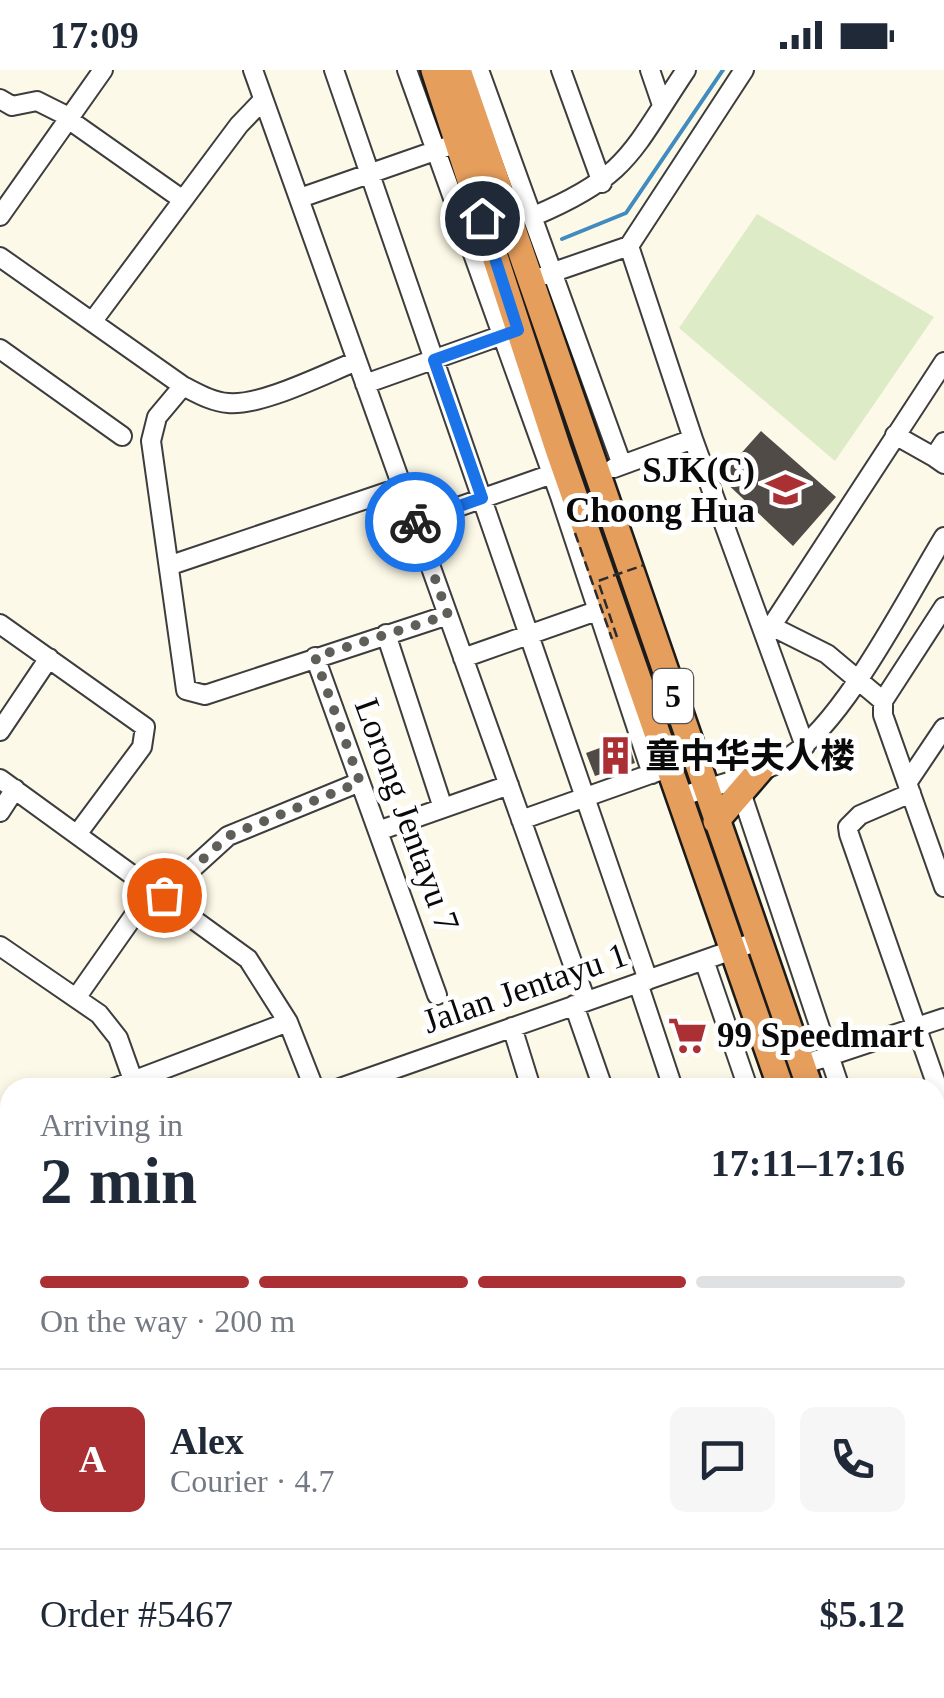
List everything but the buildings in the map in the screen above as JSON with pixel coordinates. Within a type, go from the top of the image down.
[{"type":"highway","name":"5","points":[[434,70],[446,147],[511,332],[616,604],[705,788],[806,1076]]},
{"type":"highway","name":"5","points":[[458,70],[596,474],[616,604],[661,771],[680,797],[778,1078]]},
{"type":"highway","points":[[716,821],[762,768]]},
{"type":"street","points":[[0,216],[103,70]]},
{"type":"street","points":[[253,70],[509,785],[601,1078]]},
{"type":"street","points":[[334,70],[584,797],[671,1078]]},
{"type":"street","points":[[300,198],[446,147],[406,70]]},
{"type":"street","points":[[480,70],[622,465]]},
{"type":"street","points":[[561,70],[602,183]]},
{"type":"street","points":[[650,70],[662,105]]},
{"type":"street","points":[[534,216],[602,183],[621,168],[686,70]]},
{"type":"street","points":[[530,280],[630,246],[744,70]]},
{"type":"street","points":[[0,99],[12,106],[36,100],[68,118],[182,200]]},
{"type":"street","points":[[92,322],[239,125],[264,100]]},
{"type":"street","points":[[630,246],[693,439],[768,631],[805,746]]},
{"type":"street","points":[[0,257],[183,386],[212,399],[240,403],[357,361]]},
{"type":"street","points":[[365,384],[511,332],[552,474],[616,604],[463,658]]},
{"type":"street","points":[[0,348],[122,436]]},
{"type":"street","points":[[768,631],[944,362]]},
{"type":"street","points":[[183,386],[163,407],[150,441],[171,566],[184,685],[193,695],[205,695],[448,615]]},
{"type":"street","points":[[894,435],[940,454]]},
{"type":"street","points":[[596,474],[693,439]]},
{"type":"street","points":[[415,522],[552,474]]},
{"type":"street","points":[[171,566],[402,487]]},
{"type":"street","points":[[680,797],[762,768],[805,746],[857,676],[944,537]]},
{"type":"street","points":[[944,607],[884,700],[883,715],[944,887]]},
{"type":"street","points":[[0,624],[141,722],[146,733],[142,747],[78,834]]},
{"type":"street","points":[[768,631],[857,676],[884,700]]},
{"type":"street","points":[[386,634],[444,808]]},
{"type":"street","name":"Lorong Jentayu 7","points":[[315,657],[437,995]]},
{"type":"street","points":[[0,731],[50,658]]},
{"type":"street","points":[[934,1078],[848,827],[860,815],[909,788],[944,728]]},
{"type":"street","points":[[521,820],[661,771]]},
{"type":"street","points":[[76,998],[159,891],[228,836],[360,782]]},
{"type":"street","points":[[0,812],[8,784],[248,959],[288,1022],[310,1078]]},
{"type":"street","points":[[378,831],[509,785]]},
{"type":"street","points":[[740,792],[837,1078]]},
{"type":"street","name":"Jalan Jentayu 1","points":[[368,1078],[758,941]]},
{"type":"street","points":[[0,946],[110,1026],[132,1078]]},
{"type":"street","points":[[704,960],[745,1078]]},
{"type":"street","points":[[806,1076],[830,1056],[944,1018]]},
{"type":"street","points":[[166,1078],[288,1022]]},
{"type":"street","points":[[512,1027],[528,1078]]},
{"type":"path","points":[[575,533],[615,638],[598,581],[644,565]]},
{"type":"green space","points":[[757,214],[934,317],[835,461],[679,328]]},
{"type":"waterway","points":[[562,239],[626,213],[723,70]]},
{"type":"way so far","points":[[164,895],[228,836],[360,782],[315,657],[448,615],[415,522]]},
{"type":"place","name":"SJK(C) Choong Hua","points":[[785,490]]},
{"type":"place","name":"童中华夫人楼","points":[[615,756]]},
{"type":"place","name":"99 Speedmart","points":[[687,1035]]},
{"type":"route","points":[[415,522],[482,498],[434,360],[518,330],[482,218]]}]
